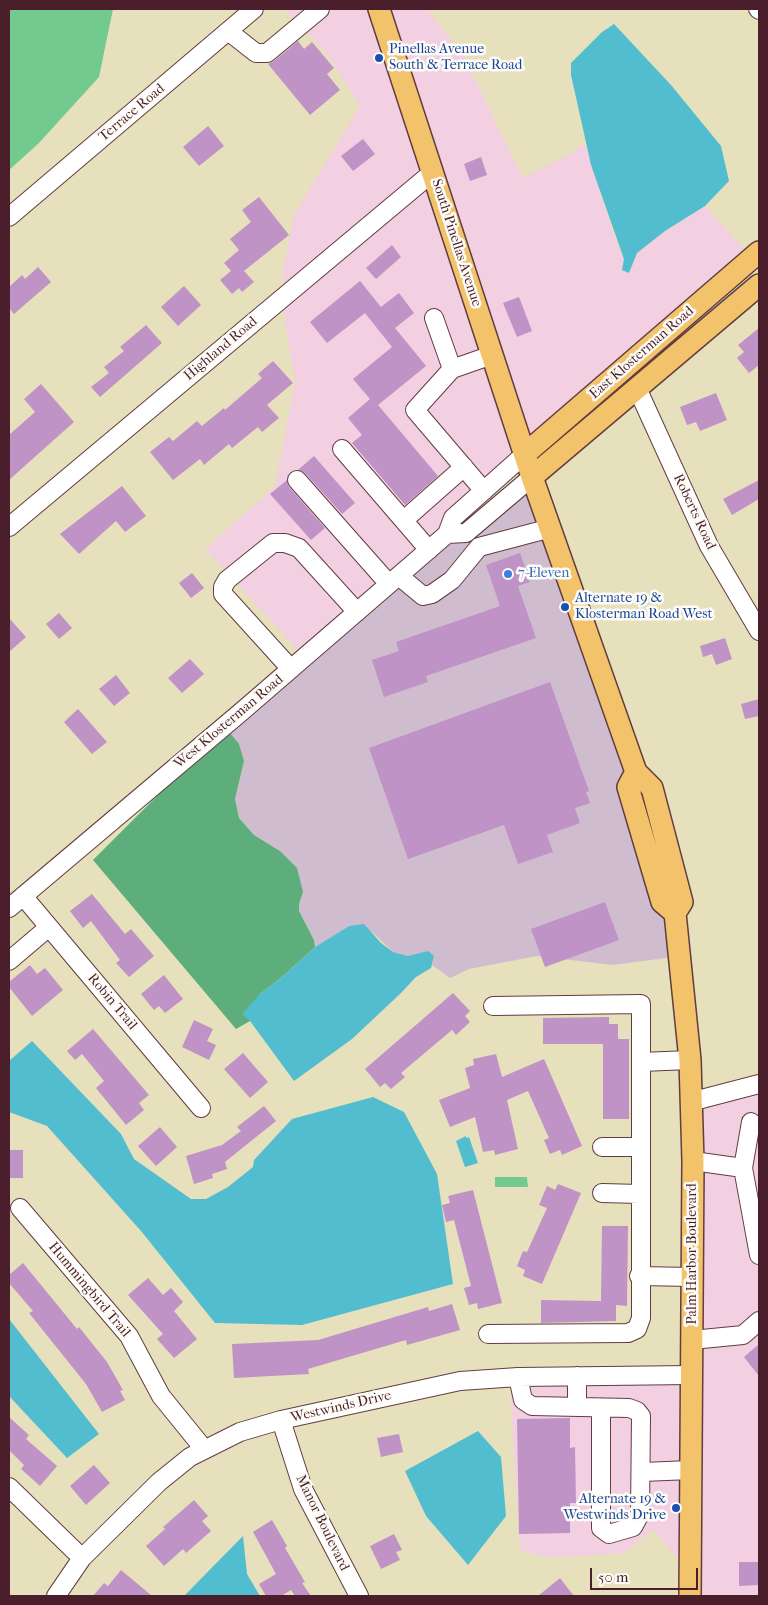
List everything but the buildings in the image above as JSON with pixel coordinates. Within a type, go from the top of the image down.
[{"type":"main road","name":"South Pinellas Avenue","points":[[379,9],[532,477]]},
{"type":"main road","name":"East Klosterman Road","points":[[525,454],[759,252]]},
{"type":"main road","name":"East Klosterman Road","points":[[532,477],[759,285]]},
{"type":"main road","name":"Palm Harbor Boulevard","points":[[532,477],[636,772],[628,788],[662,902],[675,913],[690,1060],[693,1161],[690,1596]]},
{"type":"street","name":"Terrace Road","points":[[9,217],[254,9]]},
{"type":"street","points":[[228,31],[256,53],[267,53],[320,9]]},
{"type":"street","name":"Highland Road","points":[[9,527],[433,172]]},
{"type":"street","points":[[434,318],[452,368]]},
{"type":"street","points":[[484,491],[415,410],[452,368],[492,355]]},
{"type":"street","name":"Roberts Road","points":[[637,388],[709,546],[759,631]]},
{"type":"street","points":[[342,448],[429,550]]},
{"type":"street","name":"West Klosterman Road","points":[[9,908],[429,550],[447,534],[453,518],[525,454]]},
{"type":"street","points":[[404,520],[464,467]]},
{"type":"street","points":[[447,534],[466,533],[532,477]]},
{"type":"street","points":[[298,480],[394,580],[423,596],[432,594],[452,580],[479,547],[551,528]]},
{"type":"street","points":[[466,533],[479,547]]},
{"type":"street","points":[[291,669],[223,594],[223,587],[227,580],[273,543],[285,543],[299,548],[357,612]]},
{"type":"street","name":"Robin Trail","points":[[23,896],[201,1108]]},
{"type":"street","points":[[9,961],[49,927]]},
{"type":"street","points":[[488,1334],[628,1333],[637,1329],[641,1318],[639,1276],[641,1004],[493,1006]]},
{"type":"street","points":[[642,1062],[690,1060]]},
{"type":"street","points":[[690,1102],[759,1084]]},
{"type":"street","points":[[751,1122],[743,1168],[759,1255]]},
{"type":"street","points":[[602,1147],[641,1148]]},
{"type":"street","points":[[693,1161],[743,1168]]},
{"type":"street","points":[[602,1193],[640,1194]]},
{"type":"street","name":"Hummingbird Trail","points":[[20,1208],[125,1331],[160,1396],[204,1448]]},
{"type":"street","points":[[639,1276],[693,1277]]},
{"type":"street","points":[[692,1340],[743,1335],[759,1321]]},
{"type":"street","name":"Westwinds Drive","points":[[56,1596],[82,1558],[158,1482],[204,1448],[240,1432],[282,1420],[453,1382],[518,1377],[692,1375]]},
{"type":"street","points":[[577,1376],[577,1407]]},
{"type":"street","points":[[518,1377],[523,1400],[526,1404],[532,1406],[629,1408],[636,1411],[640,1416],[642,1472],[640,1514],[633,1527],[609,1534],[601,1528],[602,1408]]},
{"type":"street","name":"Manor Boulevard","points":[[282,1420],[303,1489],[359,1596]]},
{"type":"street","points":[[642,1472],[691,1470]]},
{"type":"street","points":[[9,1487],[82,1558]]},
{"type":"shaded area","points":[[285,9],[371,9],[424,168],[283,286],[283,271],[294,215],[360,106],[325,51]]},
{"type":"shaded area","points":[[386,9],[427,9],[464,57],[523,178],[571,154],[585,143],[612,229],[629,273],[637,253],[665,231],[705,206],[747,252],[528,440]]},
{"type":"shaded area","points":[[429,186],[516,451],[441,526],[438,526],[439,530],[299,651],[205,549],[275,487],[295,382],[283,308]]},
{"type":"shaded area","points":[[529,490],[635,795],[656,874],[673,957],[613,965],[537,956],[469,969],[450,978],[432,965],[434,956],[408,956],[393,952],[371,931],[349,926],[315,947],[314,940],[299,911],[303,892],[280,851],[254,835],[239,818],[235,799],[244,761],[230,733],[449,543],[452,544]]},
{"type":"shaded area","points":[[759,1092],[759,1596],[698,1596],[701,1109]]},
{"type":"shaded area","points":[[684,1383],[682,1564],[653,1529],[624,1553],[548,1558],[520,1550],[510,1385]]},
{"type":"green space","points":[[9,9],[113,9],[99,77],[38,144],[9,170]]},
{"type":"green space","points":[[230,733],[239,744],[244,761],[235,799],[239,818],[254,835],[280,851],[297,868],[303,892],[299,911],[314,940],[315,947],[260,994],[250,1021],[236,1029],[93,860],[172,781]]},
{"type":"green space","points":[[495,1177],[527,1177],[528,1187],[495,1187]]},
{"type":"water","points":[[614,24],[671,85],[721,146],[729,181],[705,206],[665,231],[637,253],[629,273],[622,270],[624,259],[591,165],[571,75],[571,63],[602,32]]},
{"type":"water","points":[[364,924],[381,943],[393,952],[408,956],[428,951],[434,956],[431,968],[416,977],[352,1039],[294,1081],[250,1021],[242,1014],[260,994],[315,947],[349,926]]},
{"type":"water","points":[[32,1041],[121,1134],[134,1159],[191,1199],[206,1199],[228,1187],[253,1167],[254,1160],[292,1119],[373,1097],[404,1112],[437,1174],[453,1284],[302,1325],[215,1323],[141,1231],[47,1126],[9,1112],[9,1061]]},
{"type":"water","points":[[466,1136],[466,1138],[469,1137],[478,1163],[465,1167],[456,1141]]},
{"type":"water","points":[[9,1319],[99,1434],[67,1458],[9,1396]]},
{"type":"water","points":[[478,1431],[501,1457],[506,1516],[468,1565],[426,1516],[405,1471]]},
{"type":"water","points":[[243,1536],[247,1574],[260,1596],[184,1596]]},
{"type":"place","name":"Pinellas Avenue South & Terrace Road","points":[[379,58]]},
{"type":"place","name":"7-Eleven","points":[[508,574]]},
{"type":"place","name":"Alternate 19 & Klosterman Road West","points":[[565,607]]},
{"type":"place","name":"Alternate 19 & Westwinds Drive","points":[[676,1508]]}]
